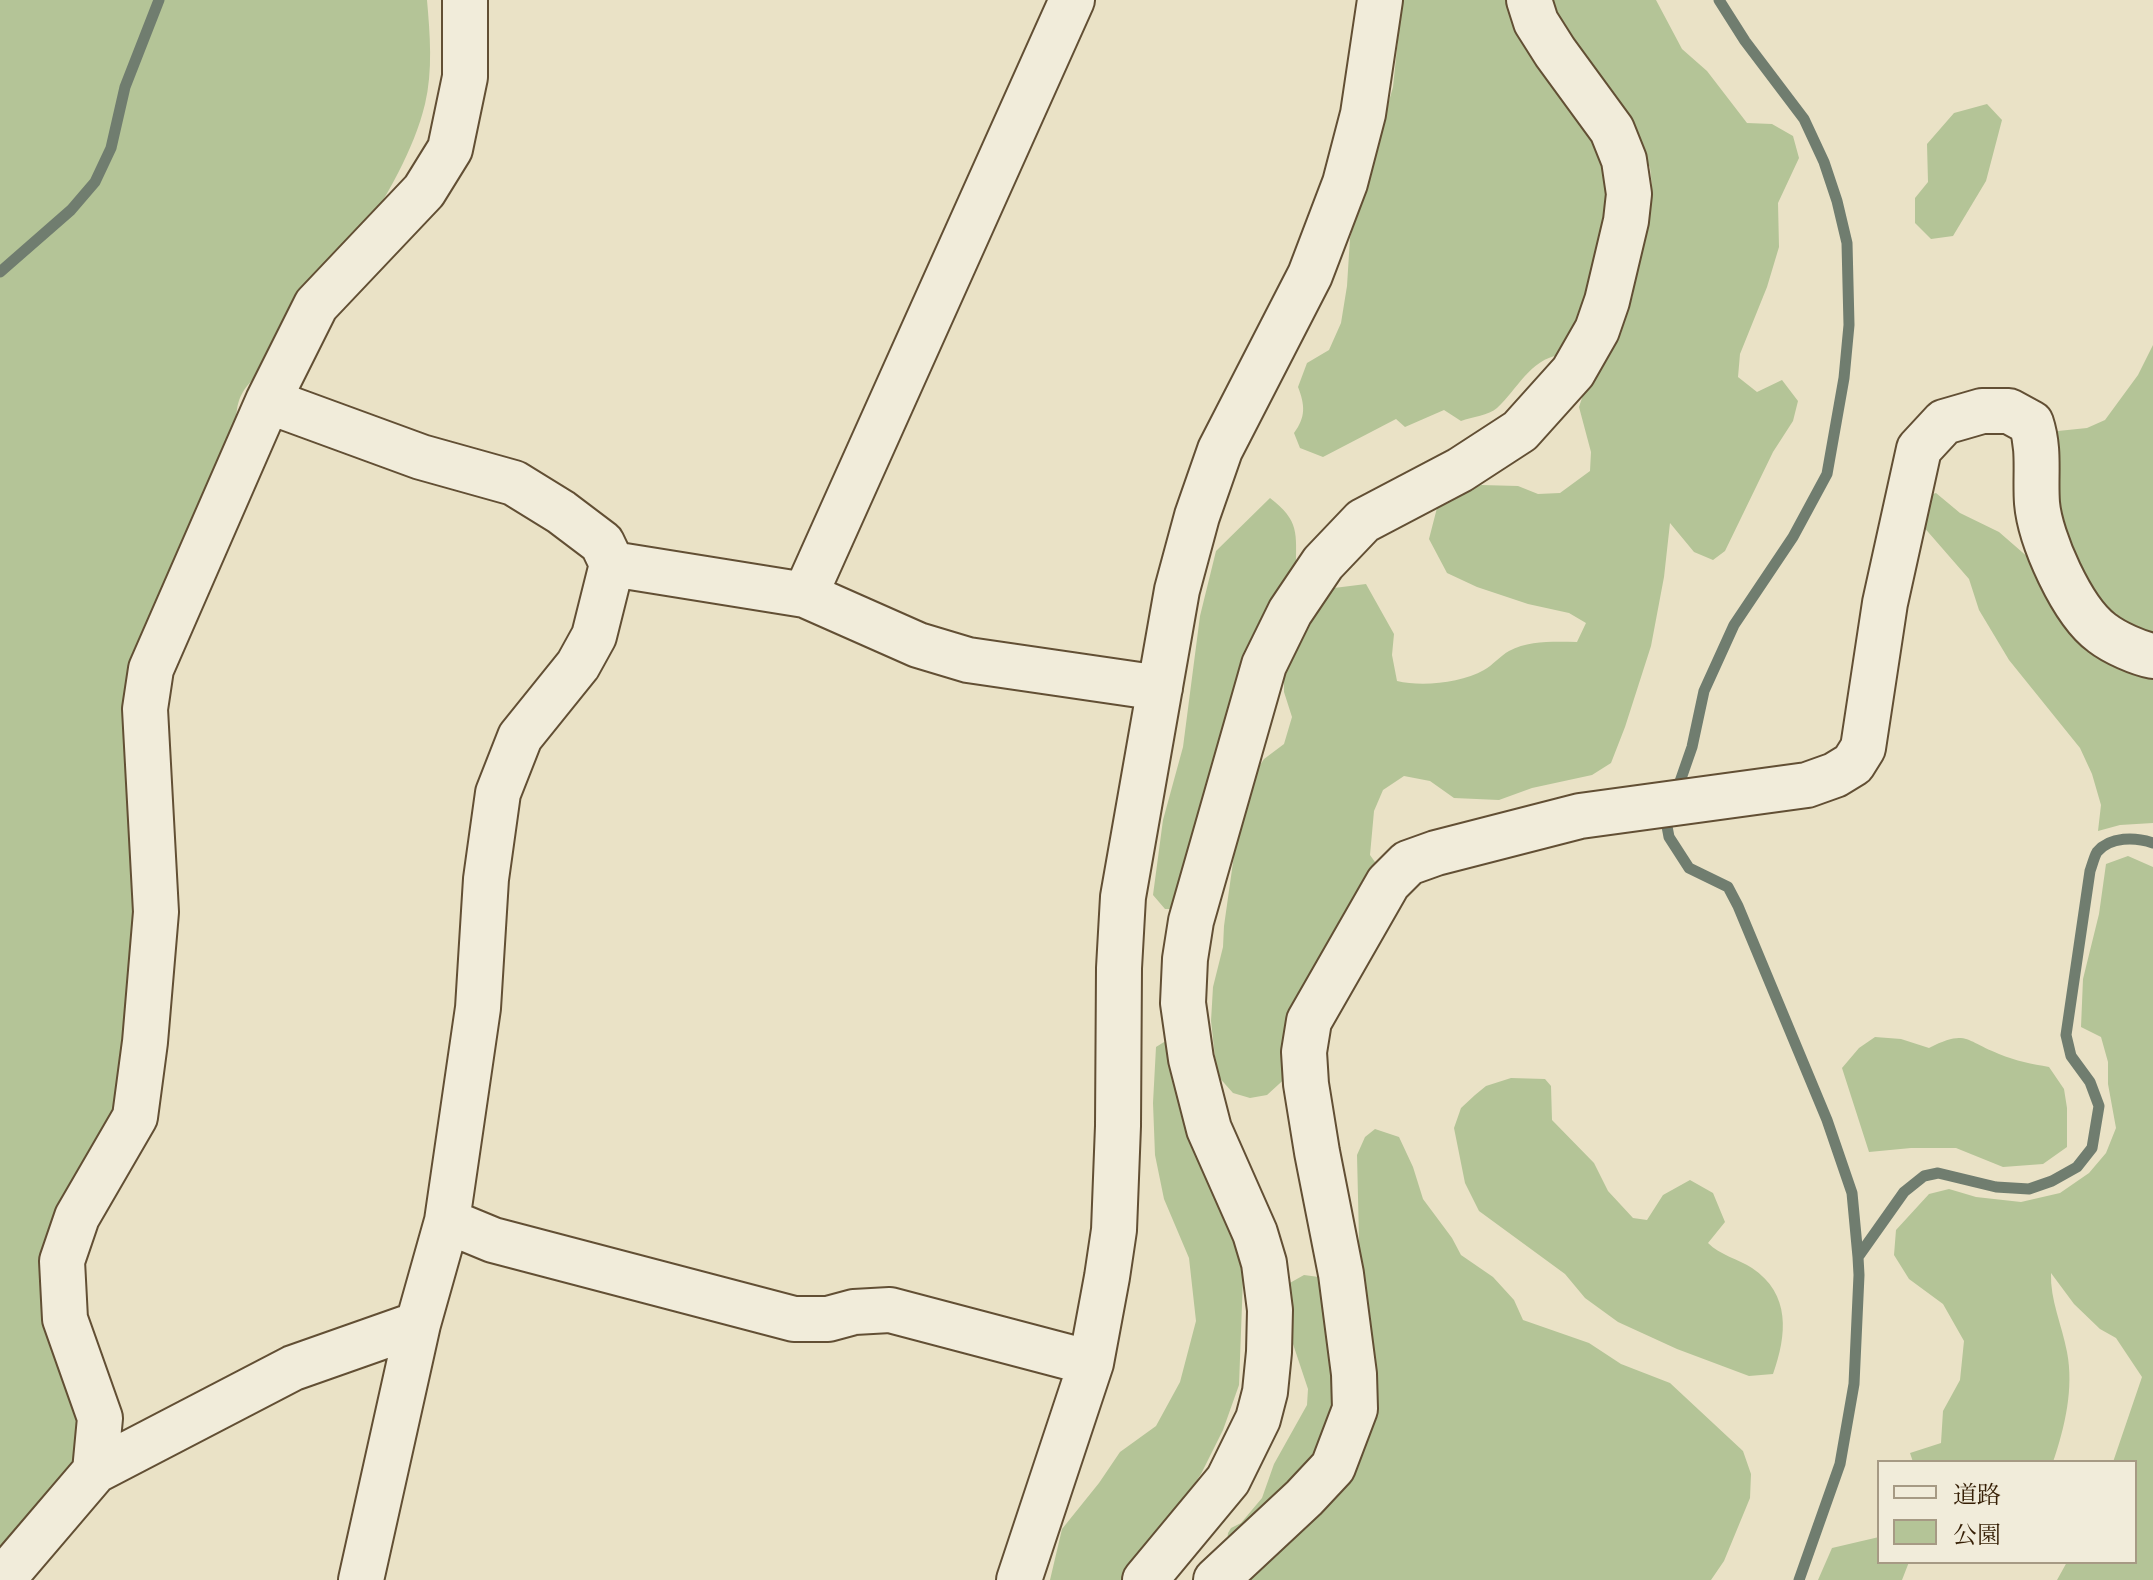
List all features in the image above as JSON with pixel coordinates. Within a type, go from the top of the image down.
[{"type":"street","points":[[95,1471],[100,1418],[65,1319],[62,1261],[77,1217],[135,1117],[156,912],[145,709],[151,669],[268,401],[316,305],[424,191],[450,149],[465,77],[465,0]]},
{"type":"street","points":[[805,595],[1072,0]]},
{"type":"street","points":[[1019,1580],[1091,1363],[1114,1230],[1123,897],[1177,590],[1197,516],[1220,450],[1310,275],[1345,183],[1363,114],[1380,0]]},
{"type":"street","points":[[1145,1580],[1228,1480],[1258,1419],[1265,1392],[1270,1310],[1264,1263],[1255,1233],[1209,1129],[1191,1059],[1183,1003],[1191,921],[1264,665],[1290,612],[1323,563],[1363,521],[1496,449],[1544,407],[1573,372],[1597,330],[1615,274],[1629,194],[1620,145],[1536,22],[1529,0]]},
{"type":"street","points":[[268,401],[421,457],[514,483],[561,512],[602,543],[612,564],[594,636],[578,665],[520,737],[498,793],[486,879],[478,1008],[447,1221],[418,1324],[361,1580]]},
{"type":"street","points":[[1216,1580],[1333,1467],[1355,1409],[1354,1374],[1341,1274],[1306,1084],[1304,1052],[1309,1021],[1323,995],[1388,883],[1408,863],[1580,816],[1807,785],[1835,775],[1853,764],[1863,748],[1885,603],[1919,449],[1944,422],[1982,411],[2009,411],[2031,423],[2037,441],[2037,505],[2051,557],[2072,597],[2102,633],[2153,656]]},
{"type":"street","points":[[612,564],[805,595],[918,645],[968,660],[1160,688]]},
{"type":"street","points":[[447,1221],[493,1240],[794,1319],[828,1319],[854,1312],[890,1310],[1091,1363]]},
{"type":"street","points":[[2,1580],[95,1471],[293,1368],[418,1324]]},
{"type":"green space","points":[[0,0],[427,0],[430,52],[425,104],[398,173],[356,243],[243,393],[238,406],[235,436],[146,645],[140,910],[125,1100],[60,1222],[84,1431],[79,1465],[0,1552]]},
{"type":"green space","points":[[1402,0],[1508,0],[1612,160],[1596,295],[1560,355],[1540,362],[1494,410],[1461,421],[1444,410],[1405,427],[1396,419],[1323,457],[1300,448],[1294,433],[1303,411],[1298,387],[1307,363],[1329,350],[1341,323],[1350,238],[1393,87]]},
{"type":"green space","points":[[1544,0],[1656,0],[1682,49],[1707,71],[1747,123],[1772,124],[1793,136],[1799,158],[1778,203],[1779,247],[1767,287],[1740,354],[1738,377],[1757,392],[1782,380],[1798,401],[1793,421],[1773,452],[1725,551],[1713,560],[1694,552],[1670,523],[1651,646],[1611,763],[1592,775],[1532,788],[1499,800],[1454,798],[1430,781],[1404,776],[1383,790],[1374,811],[1370,855],[1380,869],[1290,1074],[1267,1095],[1250,1098],[1233,1093],[1217,1075],[1211,1021],[1213,987],[1223,947],[1236,841],[1251,779],[1264,759],[1284,744],[1292,717],[1284,692],[1284,671],[1318,607],[1334,588],[1366,584],[1394,634],[1392,655],[1397,681],[1418,684],[1453,681],[1475,674],[1509,651],[1525,645],[1577,642],[1586,623],[1569,613],[1528,604],[1447,573],[1429,539],[1438,504],[1481,485],[1518,486],[1538,494],[1560,493],[1590,471],[1591,452],[1579,407],[1586,386],[1621,333],[1633,295],[1637,220],[1652,187],[1650,167],[1635,150]]},
{"type":"green space","points":[[1987,104],[2002,120],[1986,181],[1953,236],[1931,239],[1915,223],[1915,198],[1928,182],[1927,144],[1954,113]]},
{"type":"green space","points":[[2153,345],[2153,645],[2120,632],[2057,543],[2049,445],[2058,431],[2087,428],[2105,420],[2138,375]]},
{"type":"green space","points":[[1936,493],[1960,513],[1999,532],[2153,666],[2153,823],[2120,825],[2098,831],[2101,805],[2080,748],[2009,660],[1979,610],[1969,579],[1922,525],[1927,496]]},
{"type":"green space","points":[[1270,498],[1287,514],[1294,528],[1296,568],[1179,909],[1165,909],[1153,895],[1163,820],[1183,747],[1200,616],[1216,551]]},
{"type":"green space","points":[[2128,856],[2153,867],[2153,1580],[2057,1580],[2066,1564],[2137,1564],[2137,1460],[2114,1460],[2142,1377],[2116,1338],[2100,1329],[2074,1304],[2051,1273],[2054,1303],[2069,1366],[2065,1421],[2054,1460],[1912,1460],[1910,1453],[1941,1443],[1943,1411],[1960,1380],[1964,1341],[1943,1304],[1909,1279],[1894,1255],[1896,1230],[1929,1194],[1949,1189],[1976,1197],[2021,1202],[2060,1193],[2089,1173],[2106,1153],[2116,1128],[2108,1084],[2108,1062],[2101,1037],[2081,1027],[2083,979],[2099,914],[2106,864]]},
{"type":"green space","points":[[1177,1034],[1235,1227],[1243,1278],[1239,1385],[1223,1430],[1201,1474],[1128,1580],[1050,1580],[1062,1529],[1120,1452],[1156,1426],[1180,1382],[1196,1321],[1189,1258],[1164,1199],[1155,1155],[1153,1103],[1156,1047]]},
{"type":"green space","points":[[1875,1037],[1901,1039],[1929,1048],[1951,1039],[1966,1039],[2012,1059],[2049,1067],[2064,1089],[2067,1147],[2043,1164],[2003,1167],[1956,1148],[1869,1152],[1842,1068],[1859,1048]]},
{"type":"green space","points":[[1511,1078],[1545,1079],[1551,1086],[1552,1120],[1594,1163],[1608,1191],[1633,1218],[1647,1220],[1663,1195],[1690,1180],[1713,1193],[1725,1222],[1708,1243],[1765,1278],[1779,1303],[1783,1330],[1773,1374],[1749,1376],[1677,1349],[1618,1322],[1585,1298],[1565,1274],[1479,1211],[1465,1183],[1454,1128],[1461,1108],[1475,1095],[1486,1086]]},
{"type":"green space","points":[[1375,1129],[1399,1137],[1423,1199],[1461,1255],[1493,1277],[1514,1300],[1523,1320],[1589,1343],[1621,1364],[1670,1383],[1743,1451],[1751,1474],[1750,1498],[1724,1561],[1711,1580],[1231,1580],[1238,1572],[1300,1532],[1315,1508],[1356,1279],[1359,1239],[1357,1155],[1365,1137]]},
{"type":"green space","points":[[1304,1275],[1326,1278],[1340,1434],[1227,1542],[1231,1528],[1241,1523],[1262,1498],[1274,1464],[1307,1405],[1308,1389],[1287,1326],[1288,1284]]},
{"type":"green space","points":[[1877,1537],[1877,1564],[1908,1564],[1902,1580],[1818,1580],[1832,1548]]},
{"type":"waterway","points":[[0,272],[71,210],[95,182],[111,148],[125,87],[159,0]]},
{"type":"waterway","points":[[1676,793],[1692,747],[1704,691],[1734,625],[1793,537],[1827,474],[1844,378],[1849,325],[1847,243],[1824,162],[1804,119],[1745,41],[1719,0]]},
{"type":"waterway","points":[[1669,813],[1666,821],[1669,837],[1689,868],[1728,887],[1738,906],[1827,1120],[1852,1193],[1859,1275],[1854,1384],[1840,1464],[1799,1580]]},
{"type":"waterway","points":[[1858,1257],[1904,1192],[1924,1176],[1938,1173],[1996,1187],[2029,1189],[2077,1167],[2092,1148],[2099,1106],[2090,1082],[2071,1056],[2066,1035],[2090,871],[2097,852],[2109,843],[2131,839],[2153,843]]}]
